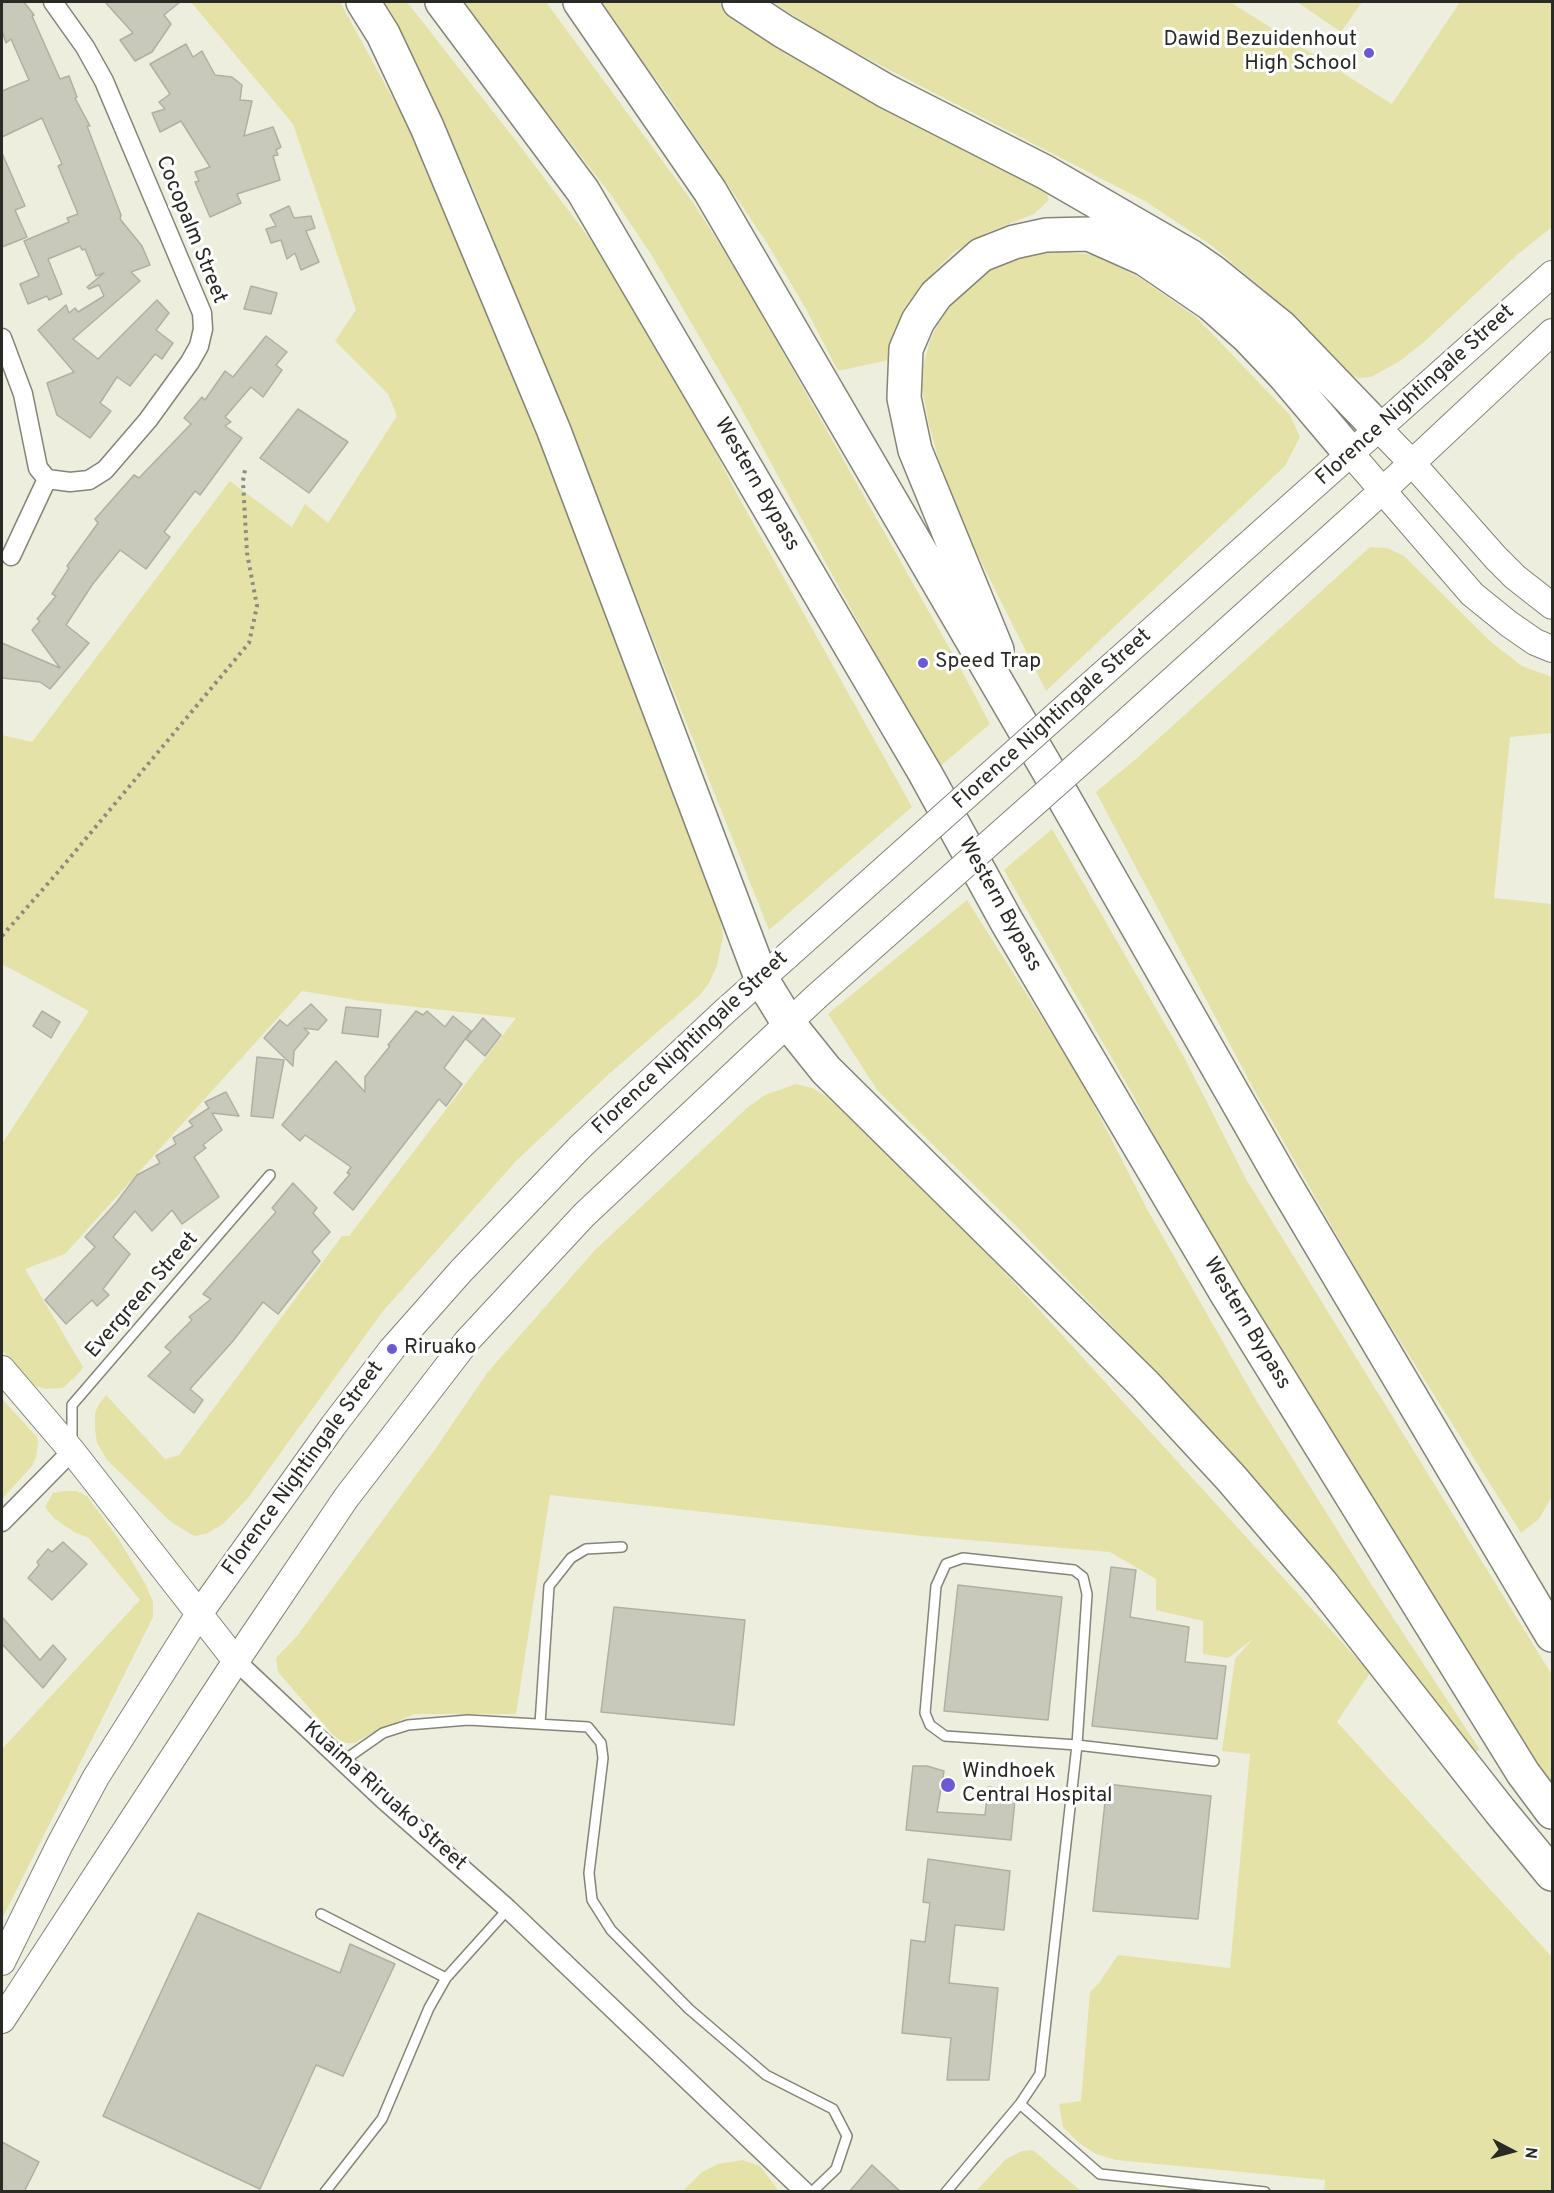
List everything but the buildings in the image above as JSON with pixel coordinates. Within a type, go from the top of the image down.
[{"type":"highway","points":[[363,2],[383,34],[427,127],[554,431],[762,980],[789,1024],[826,1070],[1144,1385],[1231,1478],[1322,1583],[1552,1874]]},
{"type":"highway","name":"Western Bypass","points":[[442,2],[583,191],[925,772],[1013,932],[1227,1294],[1523,1773],[1552,1812]]},
{"type":"highway","points":[[580,2],[590,13],[710,191],[1045,765],[1284,1183],[1552,1635]]},
{"type":"highway","points":[[739,2],[783,31],[886,91],[1045,172],[1190,256],[1281,327],[1379,429]]},
{"type":"highway","points":[[1045,765],[915,450],[904,398],[906,349],[918,321],[936,295],[981,255],[992,250],[1014,242],[1046,235],[1089,234],[1145,259],[1210,304],[1248,337],[1285,376],[1351,454]]},
{"type":"main road","name":"Florence Nightingale Street","points":[[2,1962],[60,1844],[96,1778],[198,1614],[333,1426],[392,1349],[454,1280],[580,1147],[724,1012],[1552,274]]},
{"type":"main road","points":[[2,2020],[346,1497],[467,1341],[584,1215],[816,998],[1381,492],[1552,332]]},
{"type":"main road","points":[[1379,429],[1413,463],[1496,558],[1515,577],[1552,606]]},
{"type":"main road","points":[[1351,454],[1381,492],[1472,594],[1535,642],[1552,649]]},
{"type":"main road","name":"Kuaima Riruako Street","points":[[2,1369],[72,1451],[236,1661]]},
{"type":"street","name":"Cocopalm Street","points":[[47,479],[70,482],[89,480],[105,470],[148,420],[190,362],[200,346],[203,329],[202,313],[104,81],[85,47],[52,2]]},
{"type":"street","points":[[2,338],[23,394],[39,468],[47,479],[11,556]]},
{"type":"street","points":[[2,1522],[72,1451]]},
{"type":"street","name":"Kuaima Riruako Street","points":[[236,1661],[382,1799],[508,1909],[805,2192]]},
{"type":"lane","name":"Evergreen Street","points":[[72,1451],[72,1405],[270,1175]]},
{"type":"lane","points":[[540,1725],[549,1586],[570,1558],[586,1549],[622,1547]]},
{"type":"lane","points":[[946,2192],[1020,2104],[1040,2074],[1077,1744],[1087,1594],[1083,1577],[1074,1570],[963,1558],[946,1564],[936,1586],[925,1713],[930,1725],[945,1736],[1077,1744],[1214,1761]]},
{"type":"lane","points":[[343,1761],[383,1733],[408,1725],[468,1720],[588,1727],[601,1743],[603,1758],[589,1873],[592,1900],[611,1930],[689,2009],[766,2075],[833,2109],[847,2136],[836,2169],[813,2192]]},
{"type":"lane","points":[[326,2192],[382,2119],[429,2008],[446,1978],[508,1909]]},
{"type":"lane","points":[[321,1914],[446,1978]]},
{"type":"lane","points":[[1020,2104],[1100,2174],[1265,2192]]},
{"type":"path","points":[[2,936],[249,643],[257,606],[246,553],[243,481],[245,470]]},
{"type":"shaded area","points":[[191,2],[340,2],[408,126],[501,338],[637,688],[720,911],[723,936],[717,966],[709,983],[699,996],[609,1074],[516,1161],[383,1311],[248,1498],[223,1524],[206,1534],[194,1536],[171,1522],[107,1460],[97,1443],[95,1429],[95,1413],[99,1404],[106,1395],[165,1459],[179,1455],[342,1236],[349,1236],[516,1018],[362,1001],[302,991],[65,1254],[25,1269],[83,1367],[81,1371],[63,1388],[46,1389],[35,1386],[2,1350],[2,1144],[89,1011],[2,964],[2,735],[32,742],[230,481],[292,527],[305,504],[328,523],[397,416],[388,394],[335,341],[356,310],[293,124]]},
{"type":"shaded area","points":[[375,2],[407,2],[611,267],[683,389],[738,496],[912,807],[769,930],[473,188]]},
{"type":"shaded area","points":[[461,2],[546,2],[694,204],[740,276],[990,724],[938,768],[741,408],[651,254],[611,195]]},
{"type":"shaded area","points":[[597,2],[718,2],[803,56],[1046,192],[1049,200],[1034,214],[986,233],[954,252],[935,271],[924,285],[895,339],[889,360],[838,371],[806,309],[767,243],[664,90]]},
{"type":"shaded area","points":[[773,2],[1230,2],[1392,104],[1460,2],[1552,2],[1552,227],[1517,255],[1424,342],[1400,361],[1371,377],[1358,378],[1341,370],[1290,312],[1211,245],[1145,201],[872,61],[815,30]]},
{"type":"shaded area","points":[[1297,2],[1362,2],[1341,32]]},
{"type":"shaded area","points":[[1042,250],[1095,255],[1140,278],[1196,317],[1290,415],[1300,437],[1285,466],[1046,691],[950,500],[929,425],[920,379],[930,341],[944,310],[966,284],[1005,260]]},
{"type":"shaded area","points":[[1370,547],[1387,548],[1404,556],[1491,642],[1522,666],[1552,677],[1552,733],[1510,737],[1494,898],[1552,904],[1552,1496],[1539,1519],[1521,1533],[1368,1290],[1252,1086],[1096,792],[1137,758]]},
{"type":"shaded area","points":[[1052,829],[1184,1057],[1246,1179],[1552,1675],[1552,1792],[1206,1237],[1133,1095],[1004,870]]},
{"type":"shaded area","points":[[967,900],[1081,1080],[1147,1209],[1256,1400],[1369,1581],[1480,1750],[1468,1755],[1244,1474],[1129,1344],[1015,1225],[878,1091],[828,1014]]},
{"type":"shaded area","points":[[796,1084],[812,1088],[826,1096],[929,1193],[1022,1291],[1370,1673],[1337,1722],[1552,1957],[1552,2191],[1324,2191],[1325,2180],[1116,2160],[1096,2154],[1078,2142],[1063,2127],[1059,2104],[1081,2101],[1090,1992],[1118,1955],[1230,1968],[1250,1754],[1222,1751],[1235,1659],[1253,1639],[1228,1658],[1203,1654],[1203,1621],[1156,1610],[1156,1579],[1110,1552],[922,1536],[550,1495],[516,1714],[414,1714],[355,1743],[344,1743],[332,1734],[278,1672],[276,1658],[297,1636],[436,1448],[487,1373],[595,1250],[748,1107],[765,1095]]},
{"type":"shaded area","points":[[2,1399],[37,1437],[38,1442],[32,1466],[2,1499]]},
{"type":"shaded area","points":[[76,1491],[87,1496],[118,1538],[146,1585],[153,1602],[153,1617],[2,1919],[2,1749],[140,1600],[89,1538],[74,1532],[55,1519],[45,1507],[53,1493]]},
{"type":"shaded area","points":[[1033,2150],[1081,2191],[976,2191],[1006,2159],[1022,2151]]},
{"type":"shaded area","points":[[743,2160],[760,2166],[779,2191],[683,2191],[702,2172],[718,2164]]},
{"type":"place","name":"Dawid Bezuidenhout High School","points":[[1369,53]]},
{"type":"place","name":"Speed Trap","points":[[923,663]]},
{"type":"place","name":"Riruako","points":[[392,1349]]},
{"type":"place","name":"Windhoek Central Hospital","points":[[948,1785]]}]
